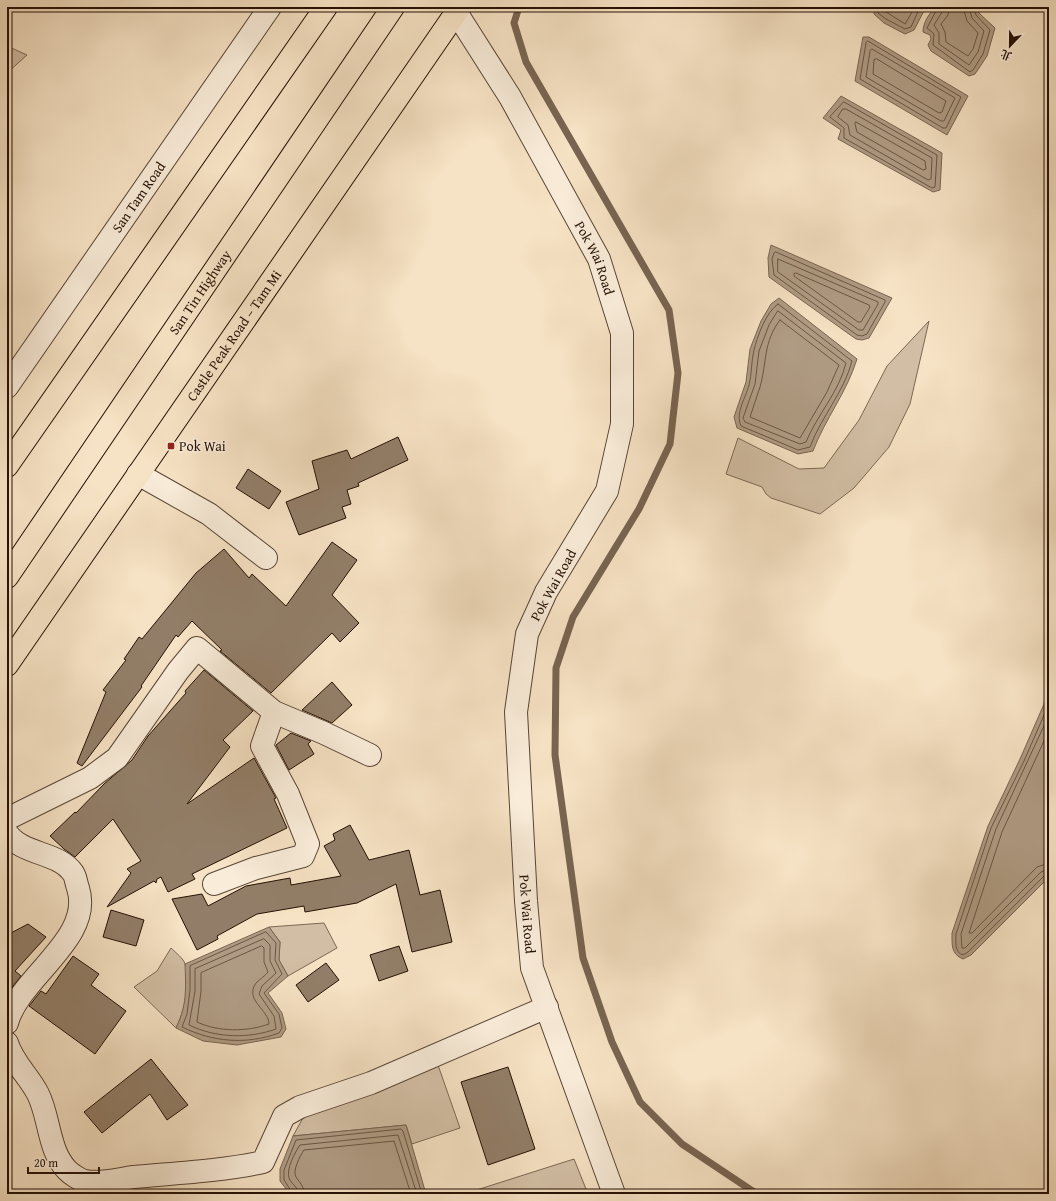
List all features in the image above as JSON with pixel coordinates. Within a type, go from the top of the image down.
[{"type":"main road","points":[[7,466],[326,7]]},
{"type":"main road","name":"San Tin Highway","points":[[7,577],[393,7]]},
{"type":"main road","name":"Castle Peak Road – Tam Mi","points":[[7,665],[458,10]]},
{"type":"street","name":"San Tam Road","points":[[7,387],[270,7]]},
{"type":"street","name":"Pok Wai Road","points":[[458,10],[510,97],[599,259],[622,333],[622,424],[607,491],[546,592],[528,634],[516,712],[526,893],[532,968],[614,1194]]},
{"type":"street","points":[[138,474],[210,514],[266,558]]},
{"type":"street","points":[[7,819],[90,778],[117,758],[178,671],[197,648],[274,712],[324,733],[370,755]]},
{"type":"street","points":[[214,884],[256,868],[302,856],[308,844],[288,794],[262,746],[274,712]]},
{"type":"street","points":[[7,833],[11,839],[22,846],[61,861],[74,874],[80,894],[79,912],[74,927],[61,948],[16,1002],[7,1023]]},
{"type":"street","points":[[7,1043],[11,1055],[38,1094],[45,1110],[53,1144],[59,1158],[68,1171],[85,1181],[106,1181],[231,1169],[263,1162],[284,1116],[300,1107],[371,1083],[546,1007]]},
{"type":"shaded area","points":[[7,46],[27,55],[7,73]]},
{"type":"shaded area","points":[[929,321],[910,404],[889,447],[854,488],[820,514],[771,498],[766,494],[762,487],[726,474],[738,438],[799,469],[824,468],[859,420],[887,366]]},
{"type":"shaded area","points":[[324,923],[337,948],[288,976],[279,960],[280,942],[269,927]]},
{"type":"shaded area","points":[[171,948],[184,962],[187,972],[186,997],[182,1014],[176,1028],[134,987],[157,971]]},
{"type":"shaded area","points":[[438,1065],[460,1128],[412,1144],[406,1125],[293,1136],[304,1116]]},
{"type":"shaded area","points":[[574,1159],[588,1194],[464,1194]]},
{"type":"water","points":[[874,7],[926,7],[914,30],[905,34],[884,23],[874,14]]},
{"type":"water","points":[[936,7],[977,7],[979,13],[995,28],[987,56],[975,74],[969,76],[931,51],[928,45],[931,39],[930,35],[923,32],[923,29],[927,18]]},
{"type":"water","points":[[863,37],[869,37],[968,96],[947,135],[855,81]]},
{"type":"water","points":[[841,96],[942,153],[940,190],[933,192],[838,139],[841,130],[823,118]]},
{"type":"water","points":[[771,245],[892,298],[869,338],[862,340],[856,339],[769,277],[768,258]]},
{"type":"water","points":[[779,298],[857,359],[848,383],[813,451],[798,454],[737,428],[734,417],[746,382],[750,349],[761,321],[771,304]]},
{"type":"water","points":[[1049,674],[1049,877],[971,955],[963,959],[954,952],[952,945],[952,933],[988,826],[1044,704]]},
{"type":"water","points":[[269,927],[280,942],[279,960],[288,976],[268,993],[282,1013],[286,1029],[281,1037],[237,1045],[203,1041],[176,1028],[180,1020],[184,1004],[185,964]]},
{"type":"water","points":[[406,1125],[426,1194],[290,1194],[280,1181],[280,1169],[293,1136]]},
{"type":"building","points":[[398,437],[408,460],[358,483],[359,486],[347,490],[351,504],[342,507],[346,518],[299,535],[286,502],[319,489],[312,461],[347,450],[351,459]]},
{"type":"building","points":[[248,469],[281,491],[269,509],[236,488]]},
{"type":"building","points":[[332,542],[357,560],[332,595],[359,623],[340,642],[332,633],[271,693],[220,651],[222,650],[192,621],[178,637],[176,635],[141,686],[142,687],[82,766],[77,763],[106,692],[103,690],[126,660],[124,659],[139,637],[142,639],[196,573],[224,549],[249,578],[252,574],[286,606]]},
{"type":"building","points":[[204,670],[253,711],[223,740],[230,747],[187,804],[254,758],[276,798],[274,799],[287,828],[192,874],[195,879],[168,892],[161,877],[157,879],[156,883],[154,881],[107,907],[131,873],[127,869],[141,861],[113,819],[75,857],[50,836],[75,812],[76,813],[104,784],[132,760],[148,736]]},
{"type":"building","points":[[332,682],[352,705],[332,723],[302,710]]},
{"type":"building","points":[[291,733],[311,741],[308,744],[314,754],[289,770],[276,745]]},
{"type":"building","points":[[350,825],[369,860],[409,850],[420,895],[440,890],[452,942],[412,952],[396,884],[357,903],[305,912],[304,906],[257,914],[217,936],[218,939],[197,950],[172,899],[202,894],[208,906],[246,886],[290,878],[291,885],[341,876],[324,846],[335,840],[333,834]]},
{"type":"building","points":[[111,910],[144,920],[136,946],[103,937]]},
{"type":"building","points":[[28,924],[46,937],[15,971],[21,976],[9,991],[7,989],[7,935]]},
{"type":"building","points":[[399,946],[408,971],[379,981],[370,955]]},
{"type":"building","points":[[73,956],[99,974],[91,985],[126,1011],[95,1054],[29,1006],[41,991],[46,994]]},
{"type":"building","points":[[326,963],[339,980],[308,1002],[296,985]]},
{"type":"building","points":[[151,1059],[188,1105],[167,1120],[150,1094],[102,1133],[84,1112]]},
{"type":"building","points":[[508,1067],[535,1149],[488,1165],[461,1082]]},
{"type":"waterway","points":[[519,7],[514,23],[526,62],[669,310],[678,373],[670,444],[639,509],[573,617],[556,668],[555,755],[583,958],[612,1042],[640,1102],[682,1144],[757,1194]]},
{"type":"place","name":"Pok Wai","points":[[171,446]]}]
